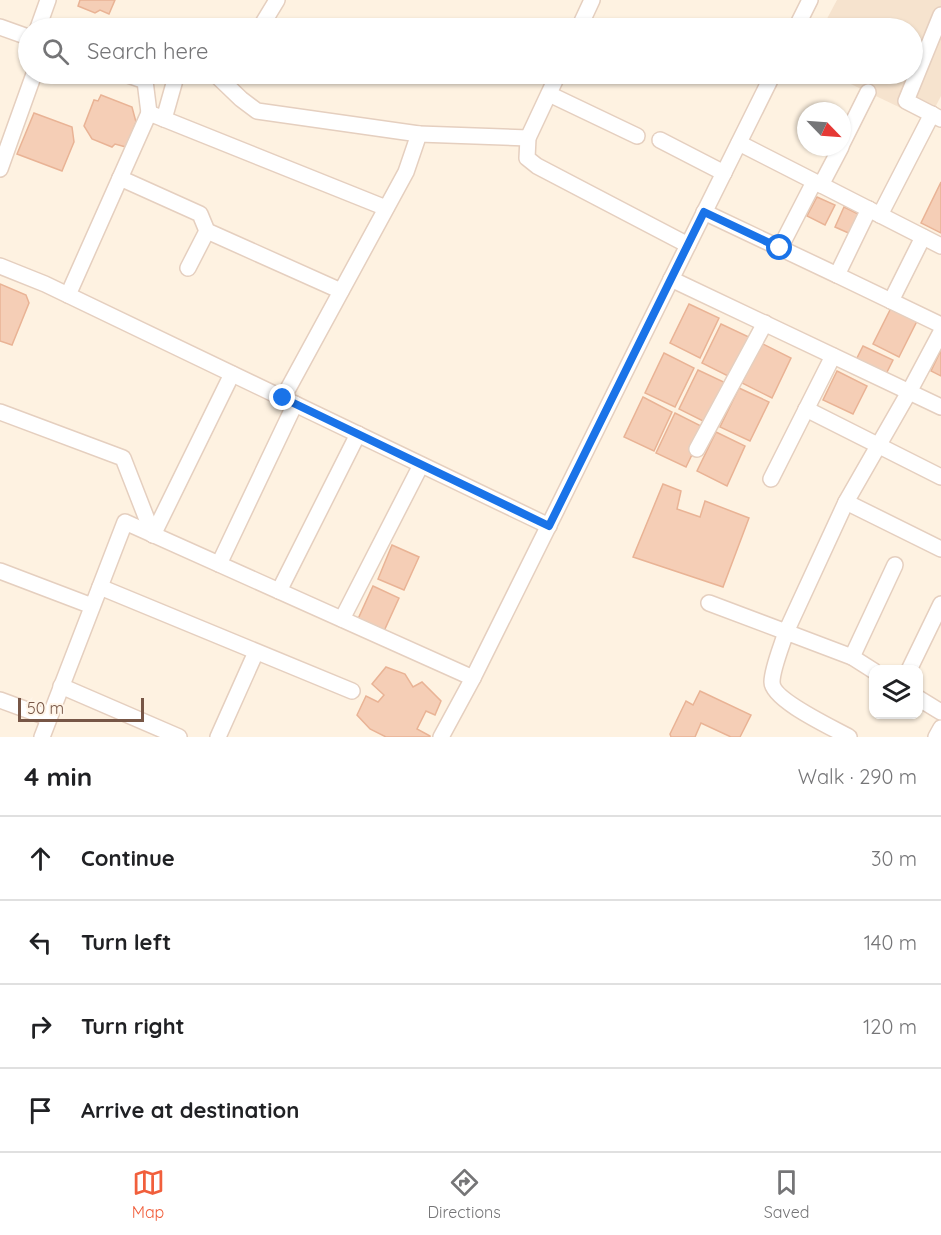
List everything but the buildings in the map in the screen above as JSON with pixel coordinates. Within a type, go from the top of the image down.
[{"type":"street","points":[[42,18],[48,0]]},
{"type":"street","points":[[266,18],[277,0]]},
{"type":"street","points":[[586,18],[592,0]]},
{"type":"street","points":[[801,18],[810,0]]},
{"type":"street","points":[[923,61],[939,23]]},
{"type":"street","points":[[0,27],[18,33]]},
{"type":"street","points":[[0,170],[30,84]]},
{"type":"street","points":[[68,295],[149,113],[145,84]]},
{"type":"street","points":[[164,119],[173,84]]},
{"type":"street","points":[[233,84],[241,99],[257,111],[419,134],[528,138]]},
{"type":"street","points":[[554,84],[528,138],[527,158],[537,166],[688,245]]},
{"type":"street","points":[[441,737],[549,526],[739,143],[765,84]]},
{"type":"street","points":[[837,275],[874,212],[936,116],[906,101],[913,84]]},
{"type":"street","points":[[851,126],[868,92]]},
{"type":"street","points":[[549,94],[637,136]]},
{"type":"street","points":[[149,113],[386,208]]},
{"type":"street","points":[[219,564],[289,401],[341,291],[406,172],[419,134]]},
{"type":"street","points":[[660,140],[724,173]]},
{"type":"street","points":[[739,143],[941,246]]},
{"type":"street","points":[[780,248],[835,156]]},
{"type":"street","points":[[120,178],[200,214],[207,231],[341,291]]},
{"type":"street","points":[[704,212],[941,325]]},
{"type":"street","points":[[188,268],[207,231]]},
{"type":"street","points":[[891,301],[923,237]]},
{"type":"street","points":[[0,266],[45,284],[549,526]]},
{"type":"street","points":[[671,279],[941,407]]},
{"type":"street","points":[[697,449],[765,323]]},
{"type":"street","points":[[849,737],[797,709],[775,692],[772,683],[786,632],[846,502],[941,332]]},
{"type":"street","points":[[771,478],[833,356]]},
{"type":"street","points":[[153,535],[232,374]]},
{"type":"street","points":[[806,409],[941,477]]},
{"type":"street","points":[[0,412],[123,458],[153,535]]},
{"type":"street","points":[[279,591],[358,434]]},
{"type":"street","points":[[342,619],[421,465]]},
{"type":"street","points":[[846,502],[941,549]]},
{"type":"street","points":[[42,737],[125,522],[473,678]]},
{"type":"street","points":[[852,657],[895,565]]},
{"type":"street","points":[[0,571],[92,606]]},
{"type":"street","points":[[100,587],[352,691]]},
{"type":"street","points":[[709,603],[852,657],[869,668]]},
{"type":"street","points":[[911,665],[941,604]]},
{"type":"street","points":[[218,737],[256,652]]},
{"type":"street","points":[[61,686],[179,737]]},
{"type":"street","points":[[0,700],[49,718]]},
{"type":"street","points":[[923,701],[941,712]]},
{"type":"street","points":[[936,737],[941,728]]},
{"type":"shaded area","points":[[837,0],[941,0],[941,96],[928,121],[851,84],[923,84],[923,18],[827,18]]},
{"type":"route","points":[[283,398],[549,526],[704,212],[780,248]]}]
